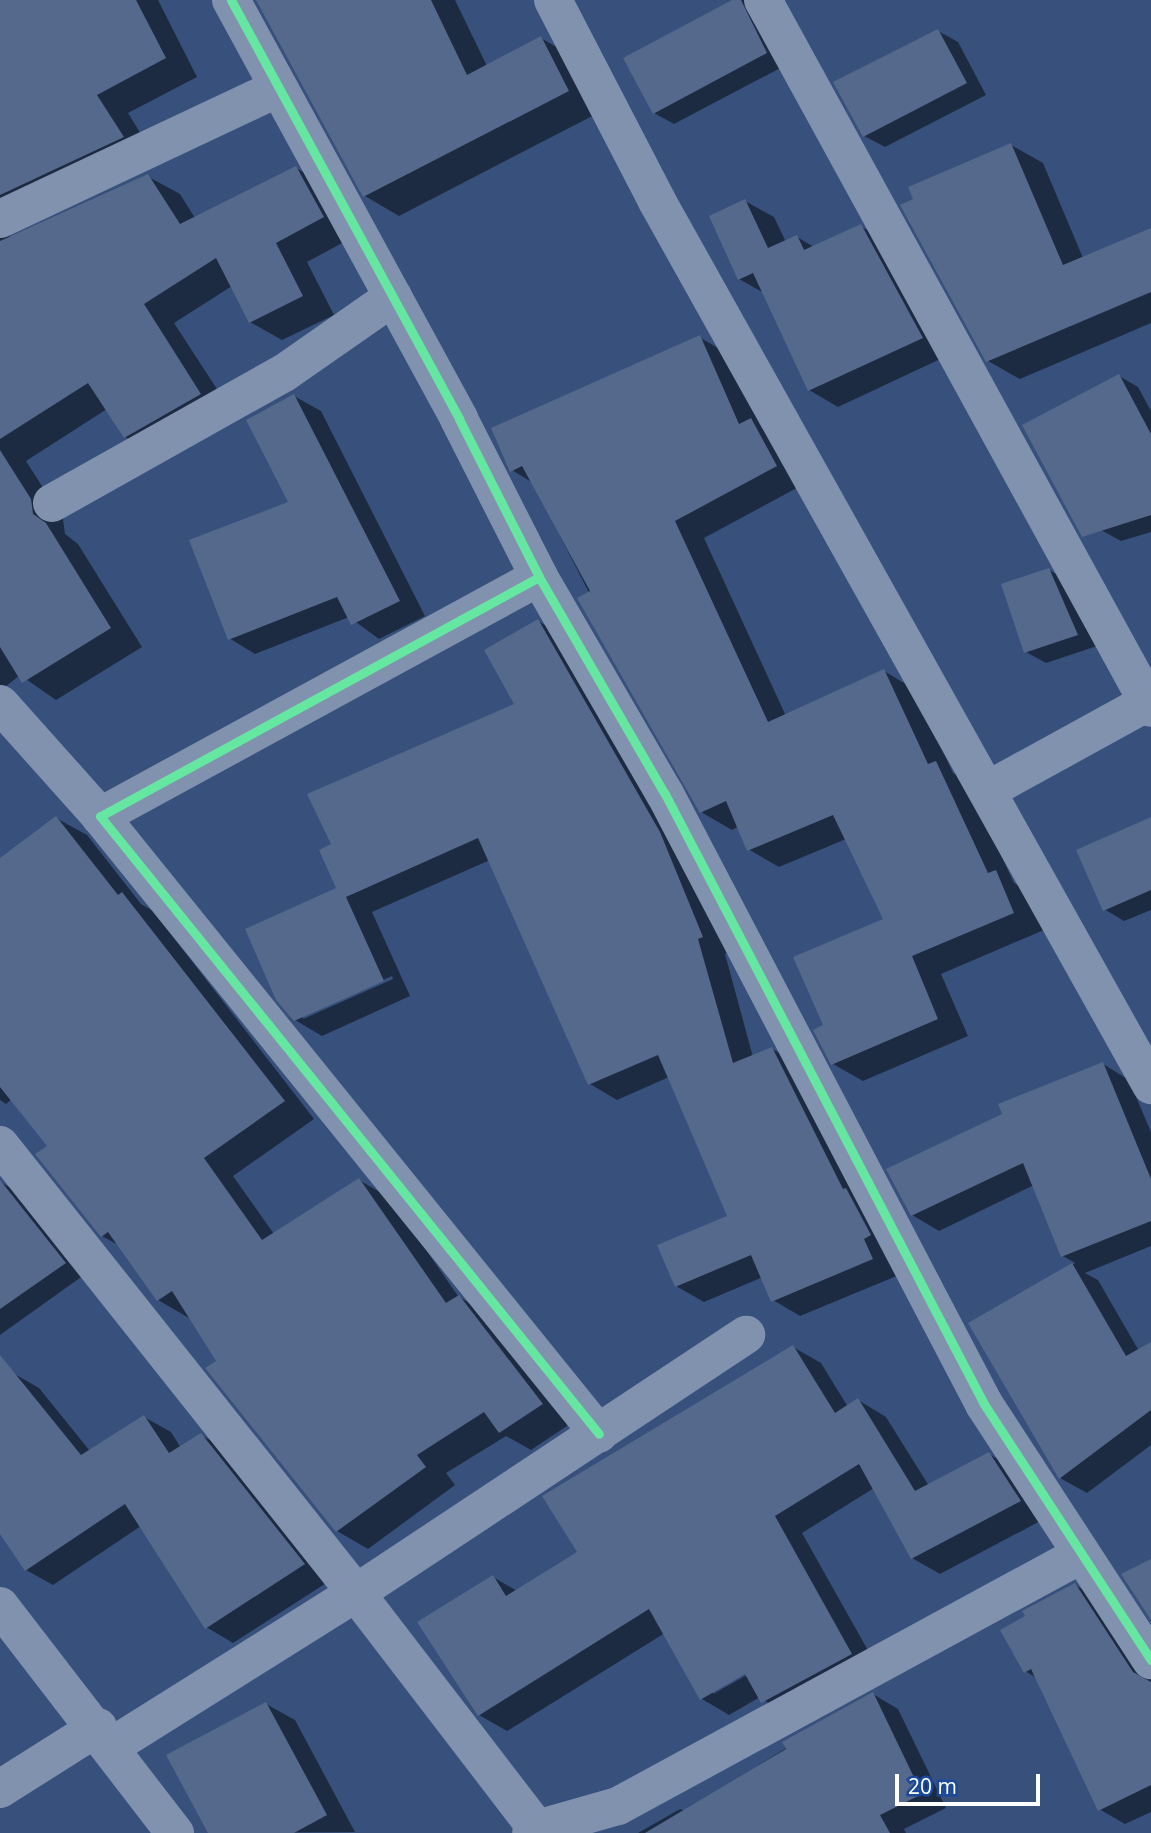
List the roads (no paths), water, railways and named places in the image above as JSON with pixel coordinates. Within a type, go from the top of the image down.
[{"type":"street","points":[[231,0],[393,297],[539,577],[665,794],[984,1404],[1151,1660]]},
{"type":"street","points":[[553,0],[657,201],[1151,1085]]},
{"type":"street","points":[[763,0],[1149,705],[988,790]]},
{"type":"street","points":[[0,219],[279,88]]},
{"type":"street","points":[[52,503],[285,373],[393,297]]},
{"type":"street","points":[[100,816],[539,577]]},
{"type":"street","points":[[0,704],[100,816],[599,1434]]},
{"type":"street","points":[[0,1145],[356,1593],[534,1831],[618,1806],[1080,1555]]},
{"type":"street","points":[[0,1789],[105,1736],[356,1593],[746,1335]]},
{"type":"street","points":[[0,1606],[105,1736],[175,1833]]}]
